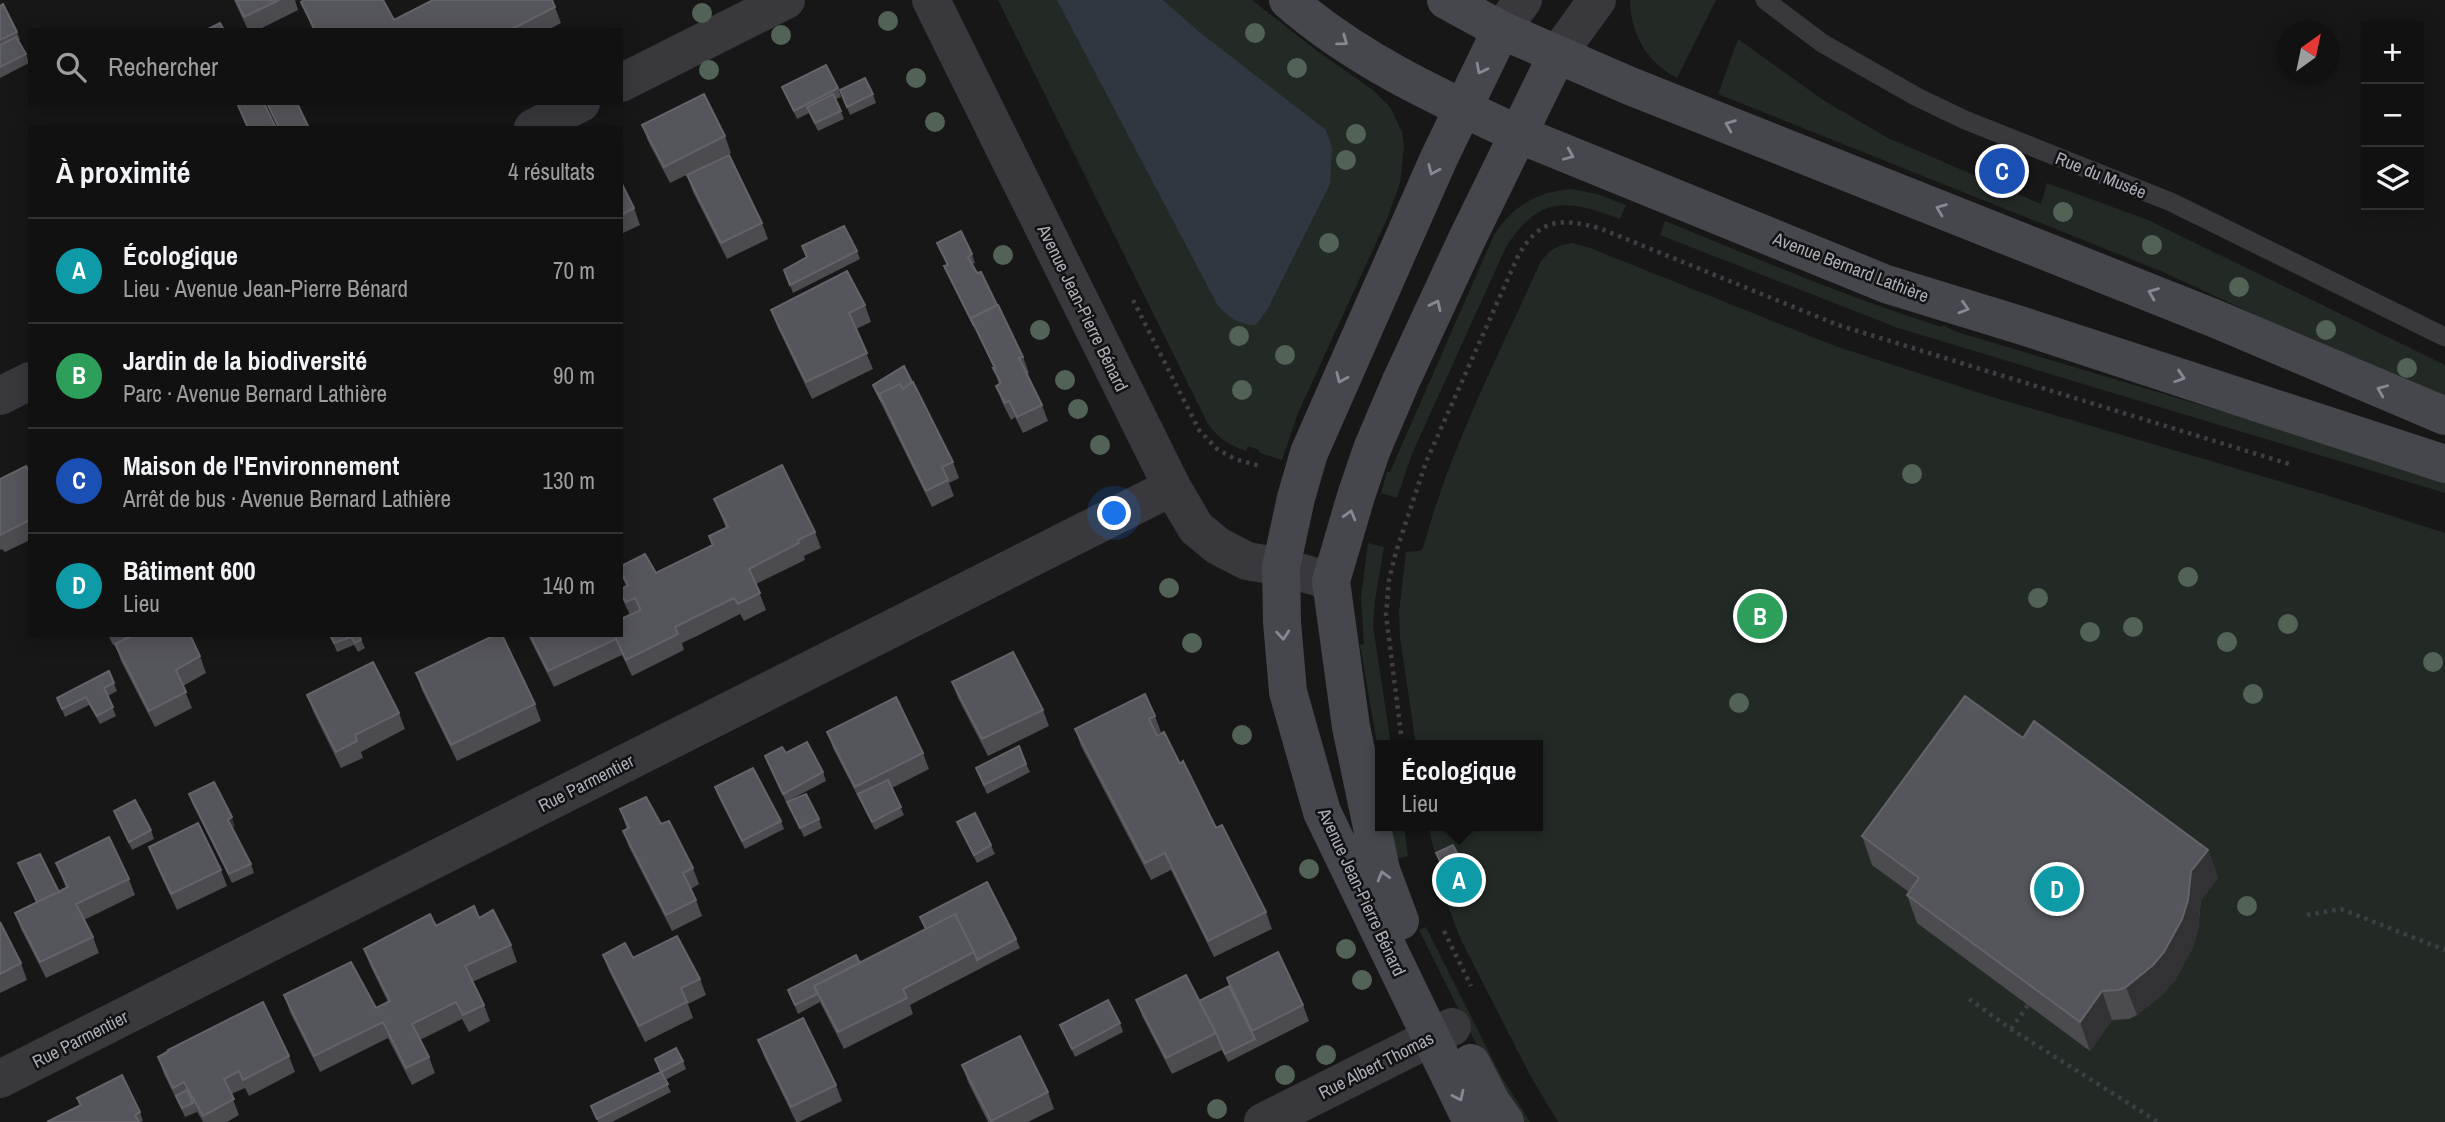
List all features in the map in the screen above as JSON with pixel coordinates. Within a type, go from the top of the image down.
[{"type":"street","points":[[623,82],[786,0]]},
{"type":"street","name":"Avenue Jean-Pierre Bénard","points":[[931,0],[1172,487],[1196,528],[1218,546],[1247,561],[1331,581]]},
{"type":"street","name":"Avenue Bernard Lathière","points":[[1289,0],[1351,47],[1462,108],[1518,134],[1886,284],[2445,464]]},
{"type":"street","points":[[1446,0],[1512,15],[1557,55],[2216,319],[2445,416]]},
{"type":"street","points":[[1557,55],[1597,0]]},
{"type":"street","name":"Avenue Jean-Pierre Bénard","points":[[1505,1122],[1441,1032],[1322,812],[1288,692],[1281,567],[1293,508],[1309,453],[1462,108],[1512,15]]},
{"type":"street","name":"Avenue Jean-Pierre Bénard","points":[[1472,1122],[1381,870],[1351,727],[1331,581],[1372,449],[1401,381],[1557,55]]},
{"type":"street","points":[[537,126],[577,105]]},
{"type":"street","points":[[0,396],[28,382]]},
{"type":"street","name":"Rue Parmentier","points":[[0,1079],[1172,487]]},
{"type":"street","name":"Rue Albert Thomas","points":[[1263,1122],[1441,1032]]},
{"type":"lane","name":"Rue du Musée","points":[[1765,0],[1822,43],[1917,97],[1965,120],[2171,202],[2445,337]]},
{"type":"path","points":[[1402,740],[1386,615],[1389,580],[1408,512],[1426,462],[1518,256],[1537,230],[1564,220],[1599,228],[1838,325],[1882,340],[2302,467]]},
{"type":"path","points":[[1131,295],[1199,430],[1217,449],[1235,459],[1267,468]]},
{"type":"path","points":[[2307,915],[2341,909],[2445,950]]},
{"type":"path","points":[[1439,921],[1475,994]]},
{"type":"path","points":[[1969,999],[2011,1029],[2158,1122]]},
{"type":"path","points":[[2011,1029],[2028,1005]]},
{"type":"shaded area","points":[[998,0],[1252,0],[1317,51],[1373,90],[1390,107],[1402,132],[1404,146],[1400,183],[1387,219],[1298,413],[1282,460],[1248,446],[1246,451],[1234,446],[1220,438],[1208,424]]},
{"type":"shaded area","points":[[1057,0],[1163,0],[1198,31],[1326,130],[1332,148],[1330,184],[1267,310],[1256,325],[1244,324],[1234,319],[1217,304]]},
{"type":"shaded area","points":[[1630,0],[1716,0],[1677,78],[1657,64],[1642,46],[1633,25]]},
{"type":"shaded area","points":[[1738,39],[1823,100],[1888,138],[2041,204],[2047,183],[2148,220],[2445,365],[2445,403],[2163,272],[1718,94]]},
{"type":"shaded area","points":[[1571,189],[1597,194],[1626,205],[1620,219],[1585,208],[1556,206],[1530,218],[1518,230],[1506,247],[1412,454],[1397,498],[1381,493],[1387,472],[1390,472],[1494,235],[1509,216],[1526,202],[1547,193]]},
{"type":"shaded area","points":[[1665,221],[1802,277],[1957,332],[2445,478],[2445,493],[1898,328],[1660,235]]},
{"type":"shaded area","points":[[1572,243],[1590,248],[1835,346],[1989,396],[2323,494],[2445,533],[2445,1122],[1558,1122],[1530,1075],[1461,940],[1448,906],[1448,901],[1473,887],[1437,857],[1430,831],[1543,831],[1543,740],[1415,740],[1400,638],[1399,612],[1406,552],[1420,551],[1423,548],[1461,439],[1540,263],[1562,245]]},
{"type":"shaded area","points":[[1368,543],[1384,547],[1373,626],[1390,740],[1376,740],[1360,645],[1364,644],[1361,598]]},
{"type":"shaded area","points":[[1391,831],[1405,831],[1408,856],[1395,859]]},
{"type":"shaded area","points":[[1426,927],[1500,1074],[1530,1122],[1521,1122],[1480,1052],[1419,930]]},
{"type":"building","points":[[236,0],[279,0],[244,17]]},
{"type":"building","points":[[383,0],[394,20],[433,0],[552,0],[555,7],[514,28],[314,28],[301,2]]},
{"type":"building","points":[[3,4],[17,32],[0,40],[0,6]]},
{"type":"building","points":[[220,23],[223,28],[210,28]]},
{"type":"building","points":[[16,37],[26,54],[0,67],[0,45]]},
{"type":"building","points":[[826,65],[838,88],[794,111],[782,87]]},
{"type":"building","points":[[865,78],[873,94],[847,107],[840,90]]},
{"type":"building","points":[[704,94],[725,136],[664,167],[642,125]]},
{"type":"building","points":[[833,94],[841,111],[815,123],[807,107]]},
{"type":"building","points":[[238,105],[265,105],[275,126],[247,126]]},
{"type":"building","points":[[268,105],[298,105],[308,126],[278,126]]},
{"type":"building","points":[[729,155],[762,223],[721,243],[687,175]]},
{"type":"building","points":[[623,186],[634,208],[623,214]]},
{"type":"building","points":[[844,226],[857,251],[790,285],[784,270],[807,257],[802,246]]},
{"type":"building","points":[[961,231],[972,254],[968,257],[977,273],[981,272],[997,305],[971,318],[974,326],[944,266],[948,265],[937,243]]},
{"type":"building","points":[[847,271],[865,305],[849,313],[867,353],[806,382],[771,310]]},
{"type":"building","points":[[998,305],[1023,357],[1019,358],[1042,405],[1017,417],[1009,401],[1005,403],[996,386],[1001,383],[971,318]]},
{"type":"building","points":[[904,366],[912,382],[903,389],[900,384],[879,394],[882,402],[873,385]]},
{"type":"building","points":[[913,382],[953,462],[942,467],[948,480],[926,491],[879,394],[900,384],[903,389]]},
{"type":"building","points":[[782,465],[815,532],[749,569],[760,593],[738,604],[734,598],[675,627],[678,634],[626,660],[616,639],[548,671],[531,637],[623,637],[623,618],[641,610],[635,598],[626,602],[623,597],[623,588],[628,585],[623,576],[623,565],[645,554],[656,573],[713,545],[709,536],[728,527],[714,499]]},
{"type":"building","points":[[26,466],[28,470],[28,521],[0,535],[0,479]]},
{"type":"building","points":[[129,637],[191,637],[200,656],[176,670],[186,692],[149,711],[115,644]]},
{"type":"building","points":[[331,637],[351,637],[334,643]]},
{"type":"building","points":[[351,637],[360,637],[361,640],[355,643]]},
{"type":"building","points":[[491,637],[503,637],[535,704],[451,745],[416,673]]},
{"type":"building","points":[[1013,652],[1043,710],[982,739],[952,682]]},
{"type":"building","points":[[373,662],[399,713],[355,735],[357,741],[336,752],[307,695]]},
{"type":"building","points":[[109,671],[114,683],[104,688],[113,707],[97,716],[86,697],[62,709],[57,698]]},
{"type":"building","points":[[1145,694],[1155,716],[1149,719],[1157,736],[1164,732],[1180,764],[1183,761],[1216,828],[1222,825],[1266,912],[1208,941],[1165,853],[1145,863],[1075,729]]},
{"type":"building","points":[[1965,696],[2023,738],[2034,721],[2208,850],[2191,871],[2188,900],[2182,919],[2164,952],[2153,965],[2126,987],[2102,991],[2080,1022],[1907,895],[1919,878],[1862,836]]},
{"type":"building","points":[[896,697],[923,753],[855,787],[827,732]]},
{"type":"building","points":[[807,742],[823,772],[783,794],[765,756],[782,747],[786,753]]},
{"type":"building","points":[[1019,746],[1026,764],[984,785],[976,768]]},
{"type":"building","points":[[753,768],[781,821],[742,841],[715,787]]},
{"type":"building","points":[[888,780],[901,807],[872,822],[858,794]]},
{"type":"building","points":[[214,782],[232,817],[228,820],[251,864],[229,874],[189,794]]},
{"type":"building","points":[[806,794],[819,819],[800,828],[787,802]]},
{"type":"building","points":[[646,797],[661,824],[669,821],[693,868],[683,873],[696,900],[666,915],[623,831],[629,828],[620,809]]},
{"type":"building","points":[[135,800],[151,830],[129,842],[114,811]]},
{"type":"building","points":[[975,813],[991,845],[974,855],[957,822]]},
{"type":"building","points":[[198,823],[221,870],[171,894],[149,847]]},
{"type":"building","points":[[109,837],[129,879],[76,904],[93,937],[40,962],[15,913],[68,887],[56,863]]},
{"type":"building","points":[[1453,845],[1470,879],[1454,888],[1436,853]]},
{"type":"building","points":[[40,854],[59,892],[37,902],[18,863]]},
{"type":"building","points":[[987,882],[1016,939],[977,960],[955,914],[926,929],[920,917]]},
{"type":"building","points":[[474,906],[479,918],[493,910],[511,945],[465,966],[484,1005],[463,1015],[456,1002],[412,1024],[429,1057],[406,1068],[383,1022],[314,1056],[284,995],[351,962],[376,1008],[390,1001],[364,949],[430,914],[436,926]]},
{"type":"building","points":[[955,914],[974,952],[903,989],[907,998],[838,1032],[814,986]]},
{"type":"building","points":[[0,922],[21,963],[0,974]]},
{"type":"building","points":[[677,936],[700,979],[681,988],[687,1002],[639,1026],[603,955],[625,943],[633,958]]},
{"type":"building","points":[[1278,952],[1303,1005],[1252,1031],[1227,978]]},
{"type":"building","points":[[856,955],[860,963],[814,986],[817,994],[795,1005],[788,990]]},
{"type":"building","points":[[1186,975],[1216,1033],[1166,1058],[1136,1000]]},
{"type":"building","points":[[1229,986],[1255,1039],[1225,1054],[1199,1001]]},
{"type":"building","points":[[1108,1000],[1120,1023],[1072,1049],[1060,1025]]},
{"type":"building","points":[[263,1002],[289,1056],[243,1080],[239,1071],[224,1079],[234,1099],[203,1116],[184,1082],[173,1088],[158,1057]]},
{"type":"building","points":[[803,1018],[836,1085],[791,1107],[758,1040]]},
{"type":"building","points":[[1020,1036],[1048,1092],[991,1121],[962,1065]]},
{"type":"building","points":[[676,1048],[683,1061],[661,1072],[655,1059]]},
{"type":"building","points":[[661,1072],[668,1084],[597,1119],[591,1106]]},
{"type":"building","points":[[122,1075],[140,1112],[135,1115],[139,1122],[47,1122],[81,1105],[77,1098]]},
{"type":"building","points":[[187,1090],[193,1103],[182,1108],[176,1096]]},
{"type":"place","name":"Maison de l'Environnement","points":[[2002,171]]},
{"type":"place","name":"Jardin de la biodiversité","points":[[1760,616]]},
{"type":"place","name":"Écologique","points":[[1459,880]]},
{"type":"place","name":"Bâtiment 600","points":[[2057,889]]}]
